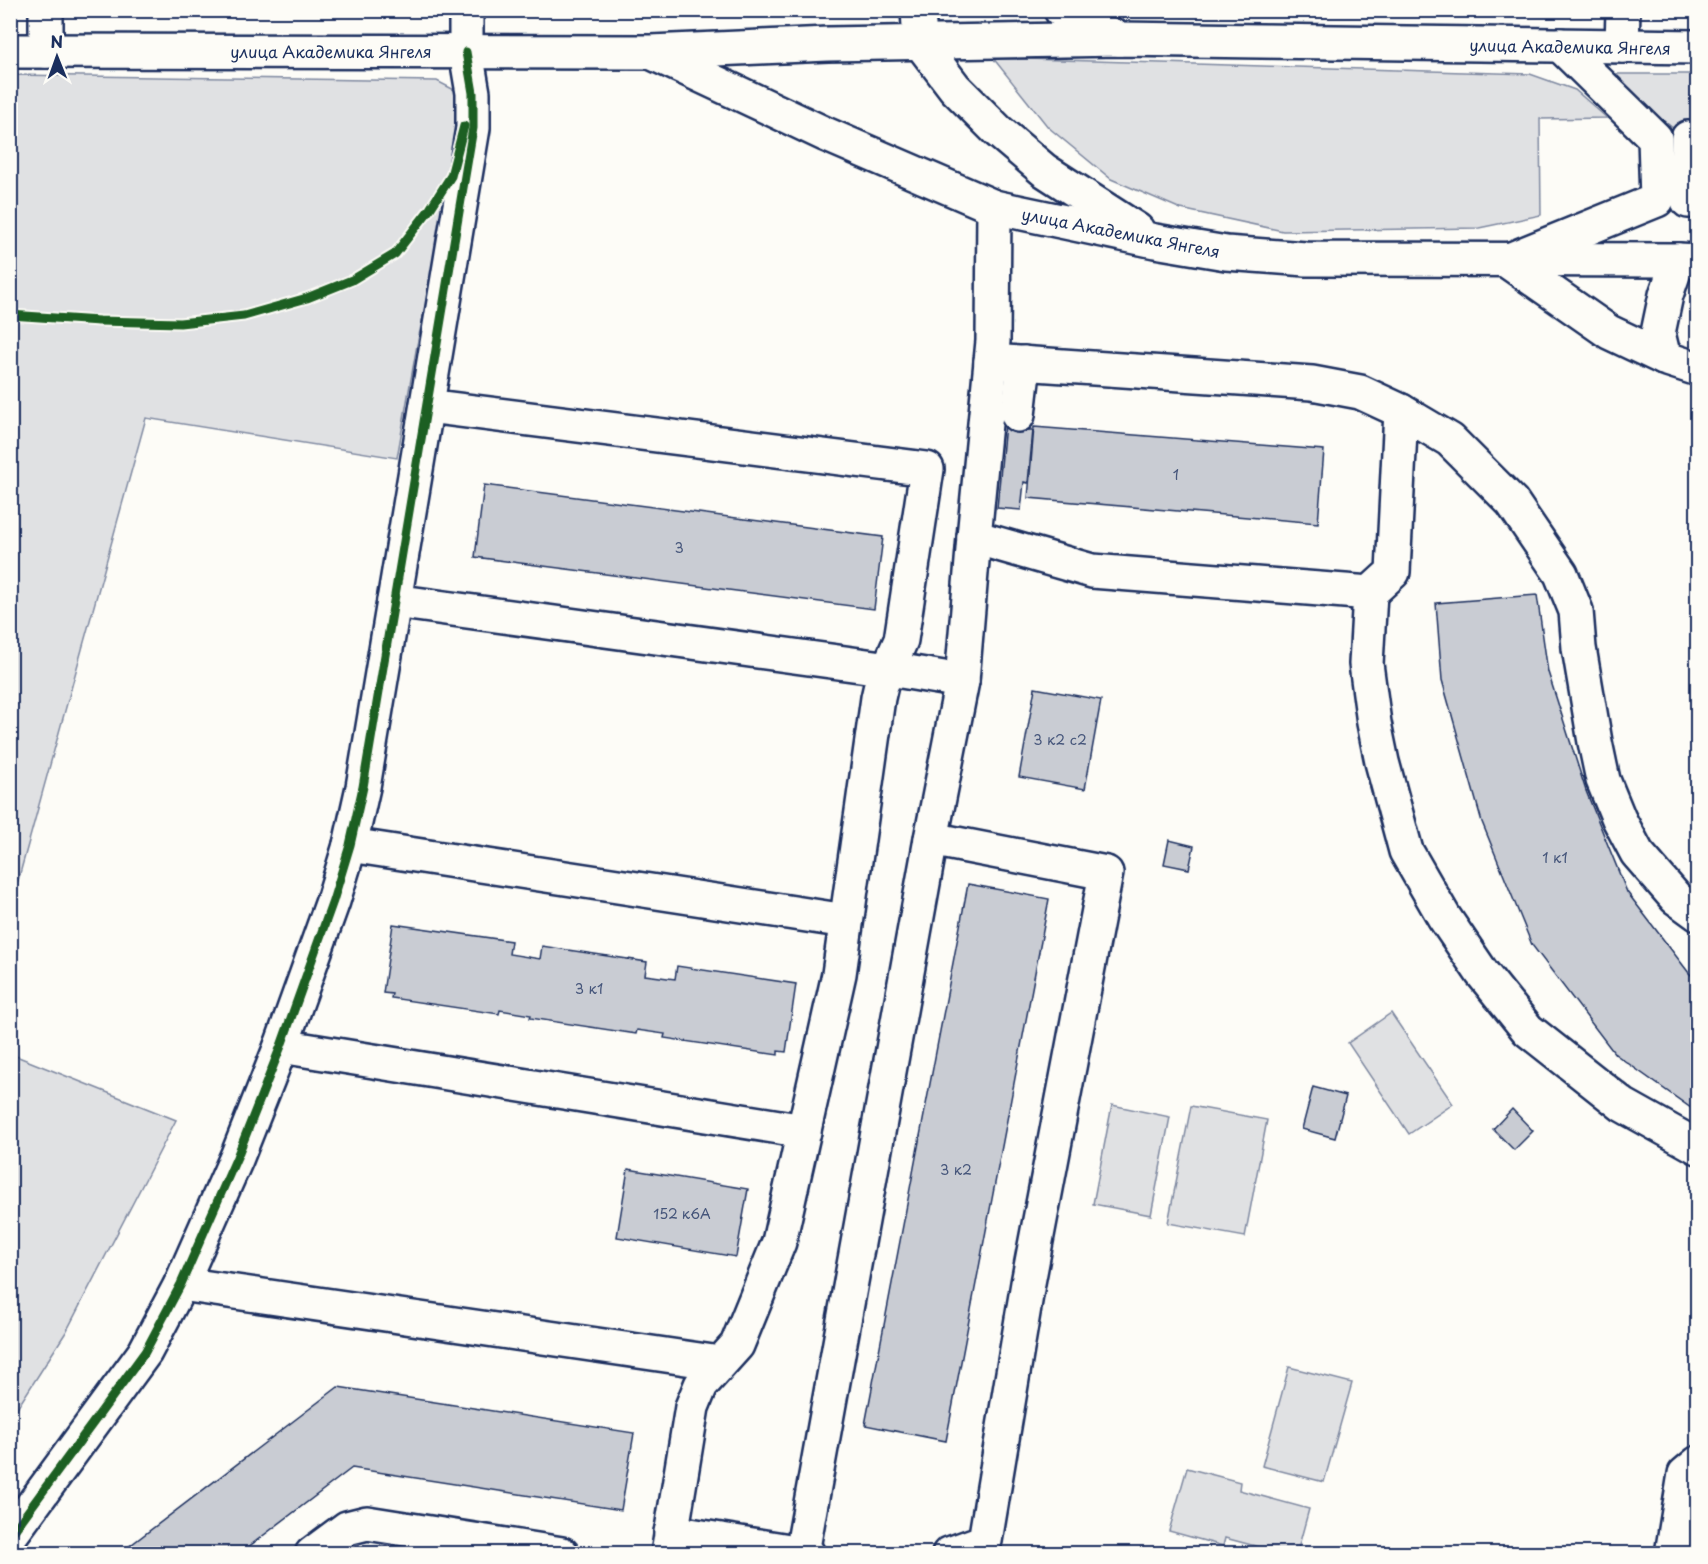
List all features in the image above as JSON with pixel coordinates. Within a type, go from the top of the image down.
[{"type":"main road","points":[[46,10],[46,51]]},
{"type":"main road","points":[[10,1536],[145,1352],[181,1284],[237,1157],[281,1046],[333,901],[350,845],[363,787],[473,128],[473,93],[466,52],[466,10]]},
{"type":"main road","points":[[1061,10],[1119,39]]},
{"type":"main road","points":[[1622,46],[1623,10]]},
{"type":"main road","points":[[919,26],[955,88],[998,131],[1044,170],[1155,242]]},
{"type":"main road","name":"улица Академика Янгеля","points":[[10,51],[651,52],[828,44],[919,26],[1119,39],[1698,47]]},
{"type":"main road","points":[[1560,45],[1655,138],[1681,201]]},
{"type":"main road","name":"улица Академика Янгеля","points":[[651,52],[825,134],[994,207],[1155,242],[1226,253],[1306,259],[1688,261]]},
{"type":"main road","points":[[1655,138],[1693,138],[1681,201]]},
{"type":"main road","points":[[1507,261],[1681,201]]},
{"type":"main road","points":[[427,406],[927,470],[901,640],[881,685],[878,698],[839,974],[779,1242],[737,1345],[701,1385],[692,1407],[669,1543],[805,1553],[962,681],[993,341],[994,207]]},
{"type":"main road","points":[[1507,261],[1609,332],[1664,358],[1698,369]]},
{"type":"main road","points":[[1664,358],[1658,333],[1666,295],[1688,261]]},
{"type":"main road","points":[[991,361],[1312,383],[1360,392],[1401,411],[1450,440],[1512,502],[1562,574],[1576,611],[1586,695],[1603,780],[1618,819],[1637,853],[1676,898],[1698,914]]},
{"type":"main road","points":[[1018,415],[1024,363]]},
{"type":"main road","points":[[1401,411],[1393,572],[1370,593],[1366,664],[1382,762],[1407,851],[1443,917],[1482,974],[1528,1030],[1623,1105],[1698,1147]]},
{"type":"main road","points":[[974,537],[1092,571],[1370,593]]},
{"type":"main road","points":[[394,601],[962,681]]},
{"type":"main road","points":[[932,839],[1106,873],[1028,1283],[985,1541],[949,1554]]},
{"type":"main road","points":[[350,845],[846,921]]},
{"type":"main road","points":[[281,1046],[804,1131]]},
{"type":"main road","points":[[181,1284],[720,1363]]},
{"type":"main road","points":[[1672,1554],[1685,1474],[1698,1463]]},
{"type":"main road","points":[[312,1554],[347,1528],[368,1523],[562,1554]]},
{"type":"shaded area","points":[[993,58],[1530,74],[1575,90],[1607,118],[1540,119],[1541,215],[1479,228],[1283,231],[1181,209],[1111,179],[1048,127]]},
{"type":"shaded area","points":[[1603,74],[1697,74],[1697,127],[1673,128]]},
{"type":"shaded area","points":[[11,75],[437,81],[464,95],[450,190],[417,345],[397,458],[146,418],[11,906]]},
{"type":"shaded area","points":[[1391,1013],[1453,1104],[1409,1134],[1348,1043]]},
{"type":"shaded area","points":[[11,1054],[176,1120],[66,1332],[11,1418]]},
{"type":"shaded area","points":[[1112,1105],[1170,1117],[1151,1215],[1093,1204]]},
{"type":"shaded area","points":[[1191,1106],[1267,1120],[1245,1237],[1168,1223]]},
{"type":"shaded area","points":[[1289,1367],[1352,1383],[1324,1482],[1262,1466]]},
{"type":"shaded area","points":[[1187,1468],[1240,1482],[1239,1490],[1309,1509],[1297,1553],[1282,1553],[1225,1538],[1223,1546],[1169,1531]]},
{"type":"building","points":[[1006,414],[1029,416],[1028,430],[1033,430],[1028,483],[1024,482],[1021,510],[997,508]]},
{"type":"building","points":[[1034,427],[1324,450],[1318,523],[1028,498]]},
{"type":"building","points":[[484,485],[883,537],[874,609],[475,557]]},
{"type":"building","points":[[1537,595],[1548,672],[1586,791],[1627,892],[1689,973],[1698,981],[1698,1113],[1615,1054],[1532,945],[1482,822],[1442,680],[1436,603]]},
{"type":"building","points":[[1035,688],[1101,700],[1085,789],[1019,777]]},
{"type":"building","points":[[1169,840],[1194,846],[1189,869],[1164,864]]},
{"type":"building","points":[[968,884],[1049,899],[946,1441],[865,1425]]},
{"type":"building","points":[[393,924],[511,941],[509,954],[540,959],[542,946],[647,962],[645,975],[675,979],[677,966],[796,984],[786,1052],[778,1051],[778,1055],[664,1038],[665,1034],[637,1030],[636,1034],[530,1018],[531,1015],[500,1010],[499,1014],[391,998],[392,994],[383,993]]},
{"type":"building","points":[[1313,1087],[1346,1096],[1335,1138],[1302,1129]]},
{"type":"building","points":[[1512,1109],[1533,1131],[1514,1150],[1493,1129]]},
{"type":"building","points":[[628,1169],[748,1189],[736,1257],[617,1237]]},
{"type":"building","points":[[338,1387],[634,1433],[621,1510],[352,1468],[239,1554],[119,1554]]},
{"type":"cycle path","points":[[10,1536],[145,1352],[181,1284],[237,1157],[281,1046],[333,901],[350,845],[363,787],[473,128],[473,93],[466,52]]},
{"type":"cycle path","points":[[10,315],[99,321],[180,323],[244,316],[307,298],[352,280],[395,254],[430,209],[451,176],[464,126]]}]
